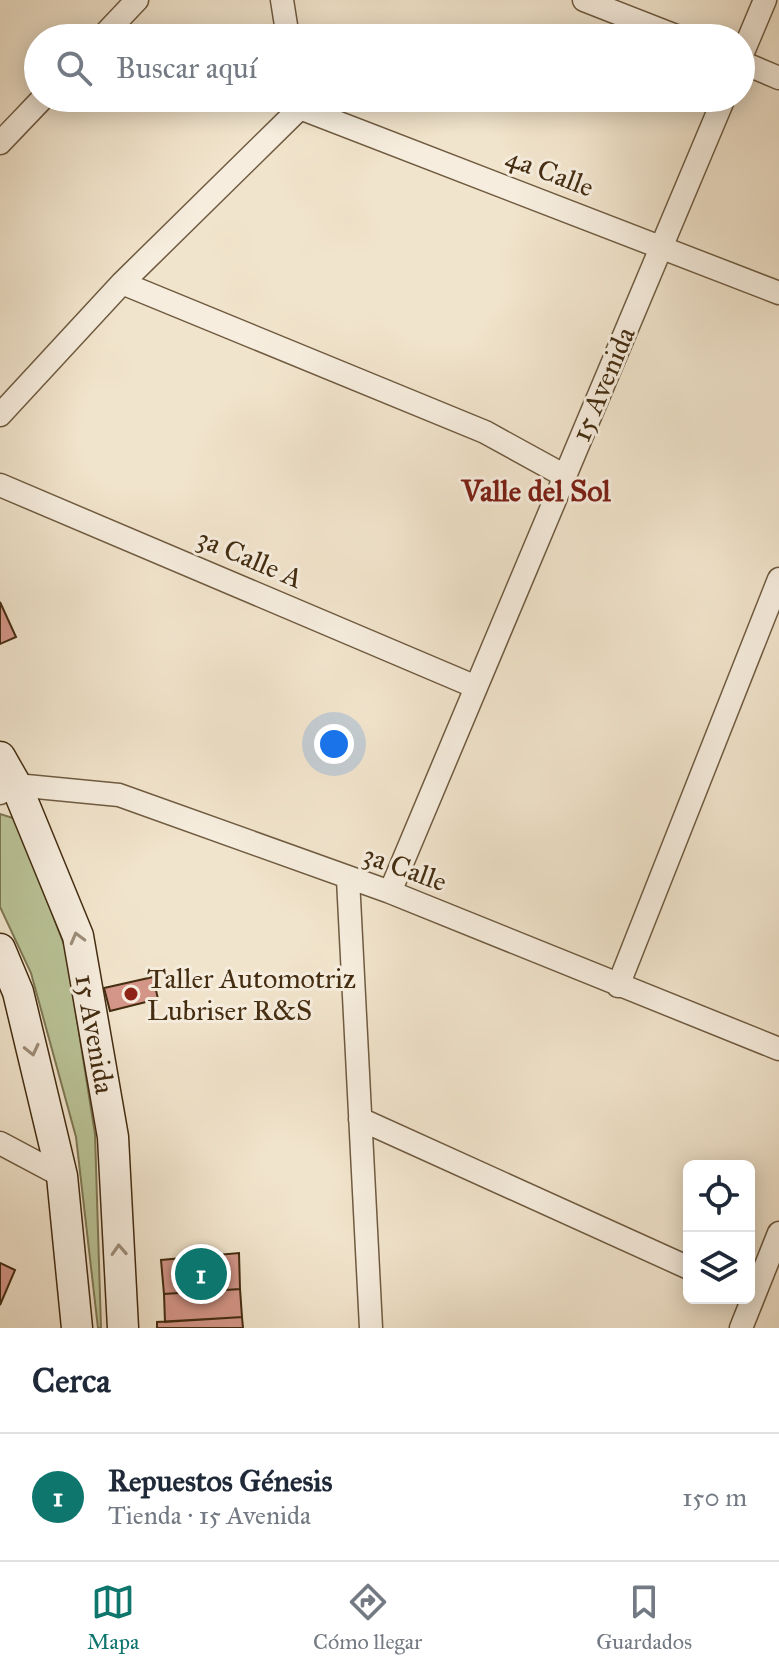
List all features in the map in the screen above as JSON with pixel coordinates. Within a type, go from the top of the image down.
[{"type":"main road","name":"15 Avenida","points":[[0,757],[8,789],[78,936],[113,1137],[123,1328]]},
{"type":"main road","points":[[0,949],[18,992],[62,1176],[77,1328]]},
{"type":"street","points":[[114,24],[137,0]]},
{"type":"street","points":[[282,0],[286,24]]},
{"type":"street","points":[[584,0],[645,24]]},
{"type":"street","points":[[755,25],[765,0]]},
{"type":"street","points":[[755,66],[779,78]]},
{"type":"street","points":[[0,143],[30,112]]},
{"type":"street","points":[[0,415],[122,283],[290,112]]},
{"type":"street","name":"4a Calle","points":[[322,112],[779,293]]},
{"type":"street","name":"15 Avenida","points":[[390,892],[718,112]]},
{"type":"street","points":[[122,283],[485,432],[565,476]]},
{"type":"street","name":"3a Calle A","points":[[0,485],[476,687]]},
{"type":"street","points":[[618,986],[779,579]]},
{"type":"street","name":"3a Calle","points":[[8,789],[119,795],[390,892],[779,1049]]},
{"type":"street","points":[[348,879],[371,1328]]},
{"type":"street","points":[[360,1119],[683,1265]]},
{"type":"street","points":[[0,1143],[62,1176]]},
{"type":"street","points":[[755,1287],[779,1233]]},
{"type":"street","points":[[741,1328],[748,1304]]},
{"type":"green space","points":[[0,814],[16,819],[66,950],[95,1134],[101,1328],[98,1328],[76,1137],[31,973],[0,907]]},
{"type":"building","points":[[0,602],[16,637],[0,644]]},
{"type":"building","name":"Taller Automotriz Lubriser R&S","points":[[153,977],[158,999],[110,1011],[104,988]]},
{"type":"building","points":[[239,1253],[240,1289],[164,1294],[161,1260]]},
{"type":"building","points":[[0,1263],[15,1270],[0,1305]]},
{"type":"building","points":[[240,1289],[242,1317],[165,1322],[164,1294]]},
{"type":"building","points":[[242,1317],[243,1328],[157,1328],[157,1322]]},
{"type":"place","name":"Taller Automotriz Lubriser R&S","points":[[131,994]]},
{"type":"place","name":"Repuestos Génesis","points":[[201,1274]]},
{"type":"district","name":"Valle del Sol","points":[[536,491]]}]
